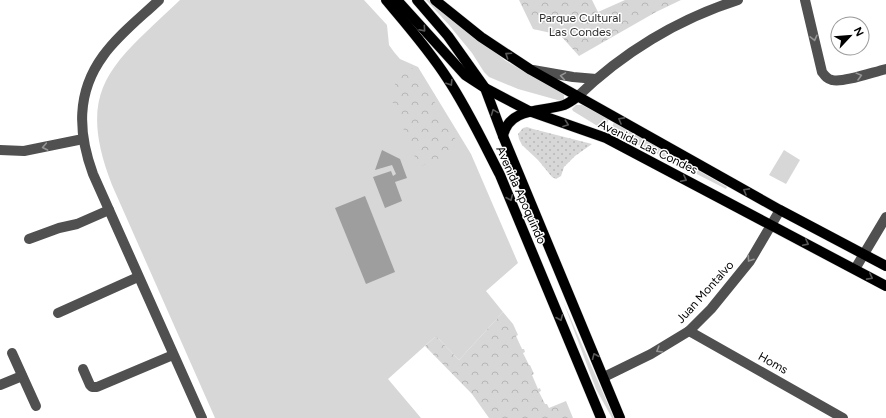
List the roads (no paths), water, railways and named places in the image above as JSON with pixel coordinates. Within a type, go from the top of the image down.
[{"type":"main road","name":"Avenida Apoquindo","points":[[386,0],[428,51],[460,100],[490,155],[503,182],[601,418]]},
{"type":"main road","name":"Avenida Las Condes","points":[[397,0],[465,75],[485,88],[529,111],[606,138],[707,190],[771,226],[886,286]]},
{"type":"main road","name":"Avenida Apoquindo","points":[[417,0],[448,36],[485,88],[503,136],[620,418]]},
{"type":"main road","name":"Avenida Las Condes","points":[[435,0],[480,36],[531,70],[780,210],[886,266]]},
{"type":"main road","points":[[503,136],[510,122],[518,116],[529,111],[564,105],[577,97]]},
{"type":"street","points":[[159,0],[110,47],[92,73],[86,89],[83,106],[83,139],[93,174],[108,210],[202,418]]},
{"type":"street","points":[[577,97],[596,79],[630,54],[664,33],[709,11],[738,0]]},
{"type":"street","points":[[805,0],[822,72],[826,78],[842,81],[886,69]]},
{"type":"street","points":[[531,70],[596,79]]},
{"type":"street","points":[[0,150],[24,151],[83,139]]},
{"type":"street","points":[[29,240],[59,228],[77,224],[108,210]]},
{"type":"street","name":"Juan Montalvo","points":[[604,377],[651,354],[689,332],[711,309],[750,261],[780,210]]},
{"type":"street","points":[[855,269],[863,253],[886,217]]},
{"type":"street","points":[[58,313],[138,277]]},
{"type":"street","name":"Homs","points":[[689,332],[843,418]]},
{"type":"street","points":[[12,354],[36,406]]},
{"type":"street","points":[[83,369],[90,384],[97,387],[173,355]]},
{"type":"street","points":[[0,385],[22,376]]},
{"type":"park label","name":"Parque Cultural Las Condes","points":[[580,25]]}]
